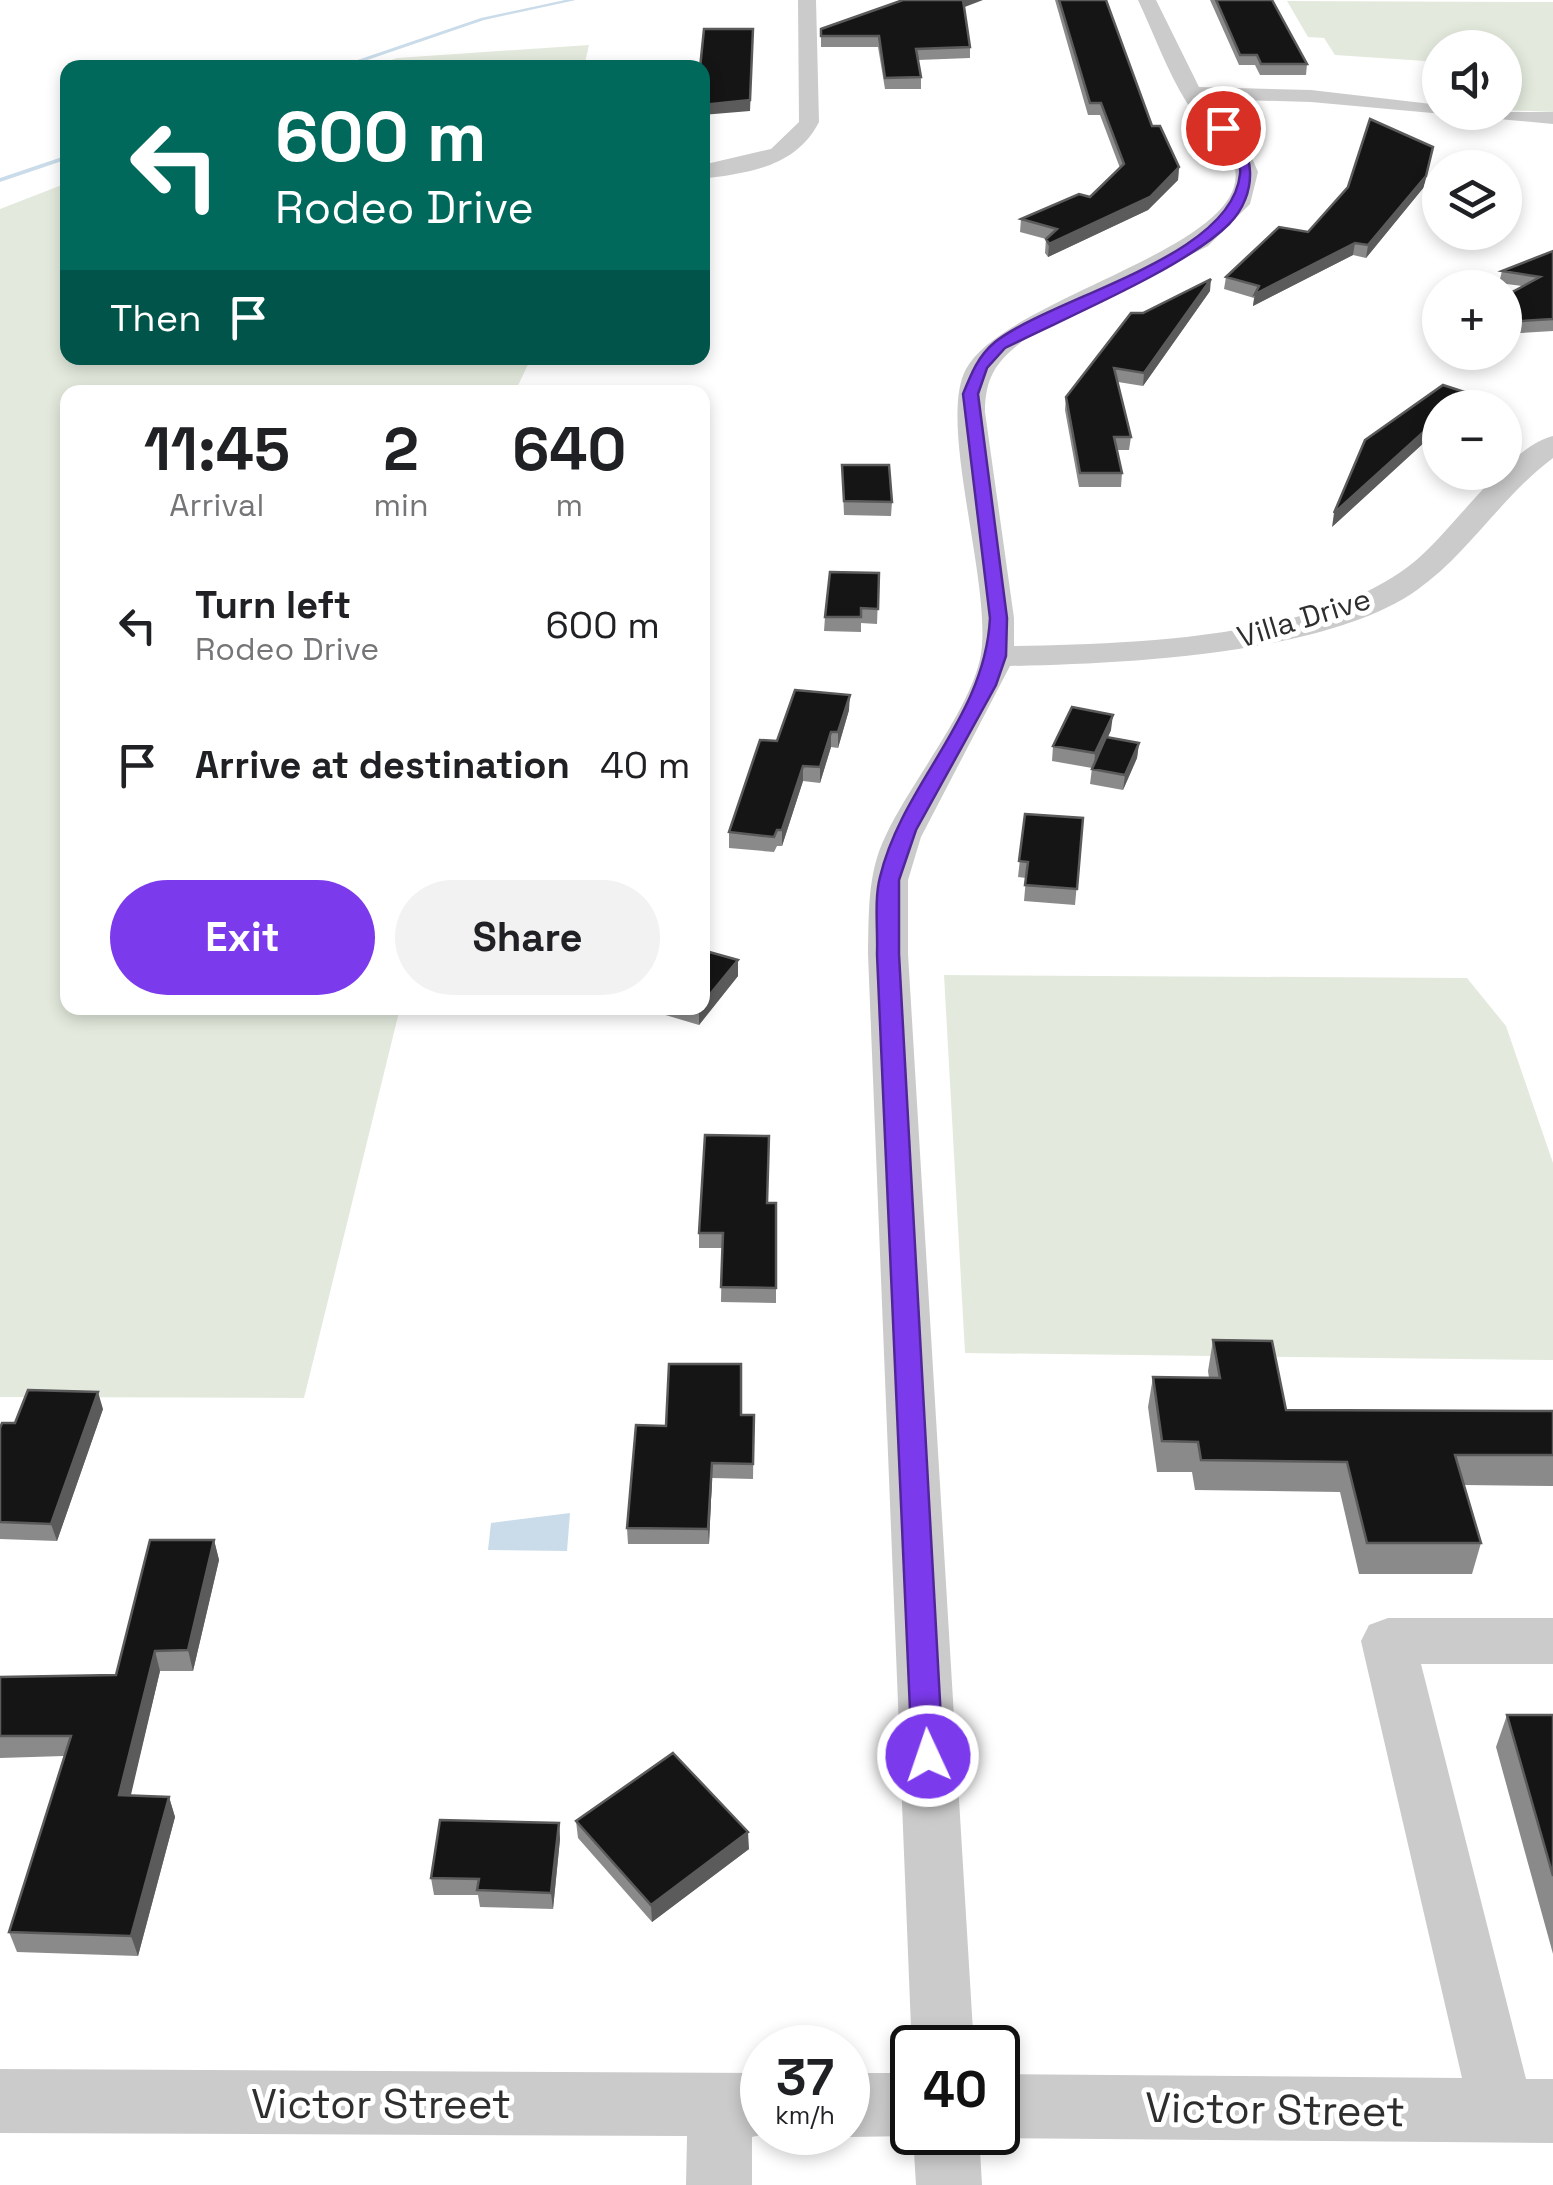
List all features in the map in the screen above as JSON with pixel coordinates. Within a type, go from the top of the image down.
[{"type":"street","points":[[710,170],[770,158],[804,136],[809,122],[807,0]]},
{"type":"street","points":[[941,2025],[890,992],[888,880],[906,830],[987,685],[997,656],[998,618],[970,394],[980,367],[1000,345],[1192,246],[1224,222],[1246,185],[1243,156],[1192,93],[1147,0]]},
{"type":"street","points":[[1192,93],[1311,96],[1422,109]]},
{"type":"street","points":[[1522,116],[1553,118]]},
{"type":"street","name":"Villa Drive","points":[[997,656],[1136,654],[1201,646],[1277,632],[1356,607],[1401,587],[1436,560],[1530,460],[1553,444]]},
{"type":"street","points":[[1528,2111],[1388,1641],[1553,1641]]},
{"type":"street","name":"Victor Street","points":[[0,2101],[740,2105]]},
{"type":"street","name":"Victor Street","points":[[1020,2106],[1528,2111]]},
{"type":"street","points":[[719,2185],[740,2109]]},
{"type":"street","points":[[947,2155],[948,2185]]},
{"type":"shaded area","points":[[1287,1],[1553,2],[1553,112],[1522,111],[1522,30],[1422,30],[1422,61],[1335,55],[1324,38],[1308,37]]},
{"type":"shaded area","points":[[589,45],[586,60],[391,60]]},
{"type":"shaded area","points":[[60,186],[60,365],[528,365],[518,385],[60,385],[60,1015],[398,1015],[304,1398],[0,1397],[0,209]]},
{"type":"shaded area","points":[[944,975],[1467,978],[1506,1026],[1553,1163],[1553,1360],[965,1353]]},
{"type":"water","points":[[570,1513],[567,1551],[488,1550],[491,1523]]},
{"type":"building","points":[[903,0],[963,0],[970,47],[916,49],[921,77],[885,78],[879,36],[821,36],[821,29]]},
{"type":"building","points":[[1059,0],[1106,0],[1152,126],[1160,126],[1179,167],[1150,197],[1049,244],[1046,239],[1057,229],[1021,219],[1079,194],[1090,197],[1124,164],[1101,103],[1090,103]]},
{"type":"building","points":[[1216,0],[1272,0],[1307,64],[1261,64],[1257,55],[1240,55]]},
{"type":"building","points":[[704,29],[753,29],[750,100],[710,104],[710,60],[701,60]]},
{"type":"building","points":[[1370,119],[1433,147],[1422,150],[1422,181],[1368,245],[1355,243],[1255,294],[1259,286],[1226,277],[1279,227],[1308,232],[1348,187]]},
{"type":"building","points":[[1553,251],[1553,319],[1522,321],[1522,287],[1540,277],[1522,274],[1522,270],[1505,270]]},
{"type":"building","points":[[1211,279],[1144,373],[1114,368],[1131,437],[1114,437],[1122,473],[1080,473],[1066,397],[1131,313],[1143,313]]},
{"type":"building","points":[[1422,400],[1422,433],[1334,513],[1365,440]]},
{"type":"building","points":[[842,465],[889,465],[892,502],[844,501]]},
{"type":"building","points":[[830,572],[879,573],[878,609],[861,608],[861,617],[825,617]]},
{"type":"building","points":[[795,690],[850,695],[838,732],[831,732],[820,767],[803,766],[782,830],[777,830],[774,837],[729,832],[760,740],[777,741]]},
{"type":"building","points":[[1072,707],[1113,715],[1095,753],[1053,746]]},
{"type":"building","points":[[1106,737],[1139,743],[1125,775],[1092,769]]},
{"type":"building","points":[[1025,814],[1083,818],[1077,889],[1025,885],[1028,862],[1019,861]]},
{"type":"building","points":[[710,952],[738,960],[710,994]]},
{"type":"building","points":[[705,1135],[769,1136],[767,1203],[776,1203],[776,1288],[721,1287],[723,1233],[699,1233]]},
{"type":"building","points":[[1213,1340],[1272,1341],[1286,1410],[1553,1411],[1553,1455],[1455,1455],[1481,1543],[1367,1543],[1347,1462],[1201,1460],[1198,1442],[1162,1441],[1153,1377],[1220,1378]]},
{"type":"building","points":[[669,1364],[741,1364],[741,1415],[754,1415],[753,1464],[712,1463],[708,1529],[627,1528],[636,1425],[666,1426]]},
{"type":"building","points":[[28,1390],[98,1392],[51,1524],[0,1522],[0,1428],[2,1423],[15,1423]]},
{"type":"building","points":[[150,1540],[214,1540],[188,1650],[155,1651],[119,1795],[169,1797],[131,1936],[9,1932],[71,1736],[0,1736],[0,1677],[116,1675]]},
{"type":"building","points":[[1507,1715],[1553,1715],[1553,1876]]},
{"type":"building","points":[[673,1753],[748,1832],[651,1905],[576,1821]]},
{"type":"building","points":[[440,1820],[559,1823],[551,1893],[477,1890],[479,1879],[431,1878]]},
{"type":"waterway","points":[[361,60],[483,19],[573,0]]},
{"type":"waterway","points":[[0,180],[60,160]]},
{"type":"route","points":[[928,1756],[888,954],[888,880],[906,830],[987,685],[997,656],[998,618],[970,394],[980,367],[1000,345],[1028,327],[1176,255],[1224,222],[1238,204],[1247,172],[1243,156],[1223,128]]}]
